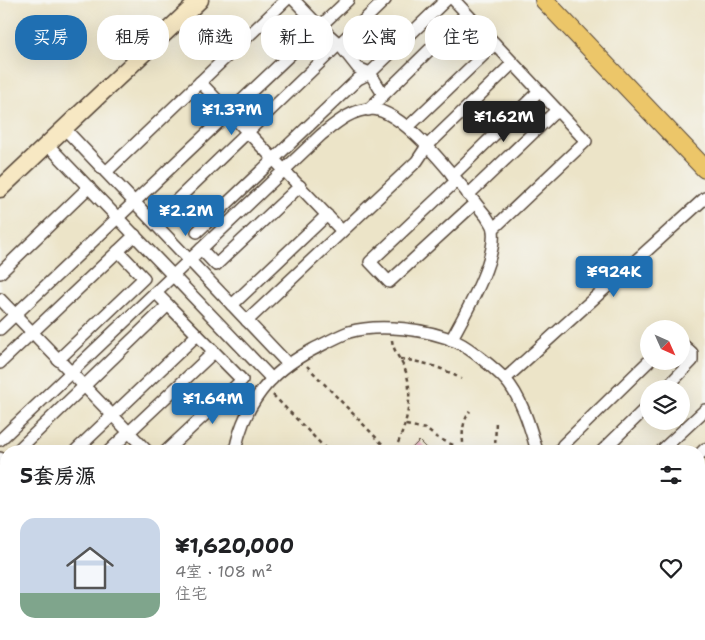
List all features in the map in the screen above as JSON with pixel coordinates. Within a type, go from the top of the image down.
[{"type":"main road","points":[[544,0],[705,169]]},
{"type":"street","points":[[0,189],[200,0]]},
{"type":"street","points":[[106,172],[286,0]]},
{"type":"street","points":[[294,0],[308,15]]},
{"type":"street","points":[[332,15],[348,0]]},
{"type":"street","points":[[154,222],[385,0]]},
{"type":"street","points":[[197,232],[358,79],[370,73],[446,0]]},
{"type":"street","points":[[368,110],[466,14],[454,0]]},
{"type":"street","points":[[333,39],[358,68],[370,73],[383,94]]},
{"type":"street","points":[[493,229],[586,141],[497,46]]},
{"type":"street","points":[[0,329],[285,60]]},
{"type":"street","points":[[408,127],[478,60]]},
{"type":"street","points":[[247,321],[416,161],[426,146],[513,63]]},
{"type":"street","points":[[200,82],[342,231]]},
{"type":"street","points":[[539,91],[370,262],[389,282],[557,110]]},
{"type":"street","points":[[0,440],[335,124],[358,111],[382,112],[408,127],[472,199],[486,216],[493,229],[493,248],[483,276],[451,340]]},
{"type":"street","points":[[64,128],[247,321],[293,361]]},
{"type":"street","points":[[47,144],[135,235],[268,382]]},
{"type":"street","points":[[201,249],[216,265],[300,186]]},
{"type":"street","points":[[0,273],[89,187]]},
{"type":"street","points":[[505,380],[705,198]]},
{"type":"street","points":[[232,305],[327,215]]},
{"type":"street","points":[[0,363],[135,235]]},
{"type":"street","points":[[58,360],[144,278],[118,251]]},
{"type":"street","points":[[156,293],[242,380],[172,445]]},
{"type":"street","points":[[0,299],[141,445]]},
{"type":"street","points":[[23,445],[168,305]]},
{"type":"street","points":[[237,445],[242,424],[255,398],[268,382],[293,361],[351,332],[399,328],[427,333],[458,342],[481,359],[505,380],[518,399],[528,422],[534,445]]},
{"type":"street","points":[[81,445],[197,335]]},
{"type":"street","points":[[690,351],[692,353],[692,361],[690,363]]},
{"type":"street","points":[[115,445],[214,352]]},
{"type":"street","points":[[563,445],[640,370]]},
{"type":"street","points":[[674,380],[683,370]]},
{"type":"street","points":[[667,445],[705,410]]},
{"type":"street","points":[[608,445],[640,413]]},
{"type":"path","points":[[391,328],[393,345],[406,373],[408,389],[406,425],[397,445]]},
{"type":"path","points":[[400,359],[434,365],[449,371],[461,379]]},
{"type":"path","points":[[293,361],[383,445]]},
{"type":"path","points":[[268,382],[323,445]]},
{"type":"path","points":[[463,445],[462,428],[470,411]]},
{"type":"path","points":[[495,445],[496,419]]},
{"type":"path","points":[[406,425],[426,428],[436,437],[451,445]]},
{"type":"path","points":[[458,445],[463,442]]},
{"type":"building","points":[[419,441],[423,445],[415,445]]}]
